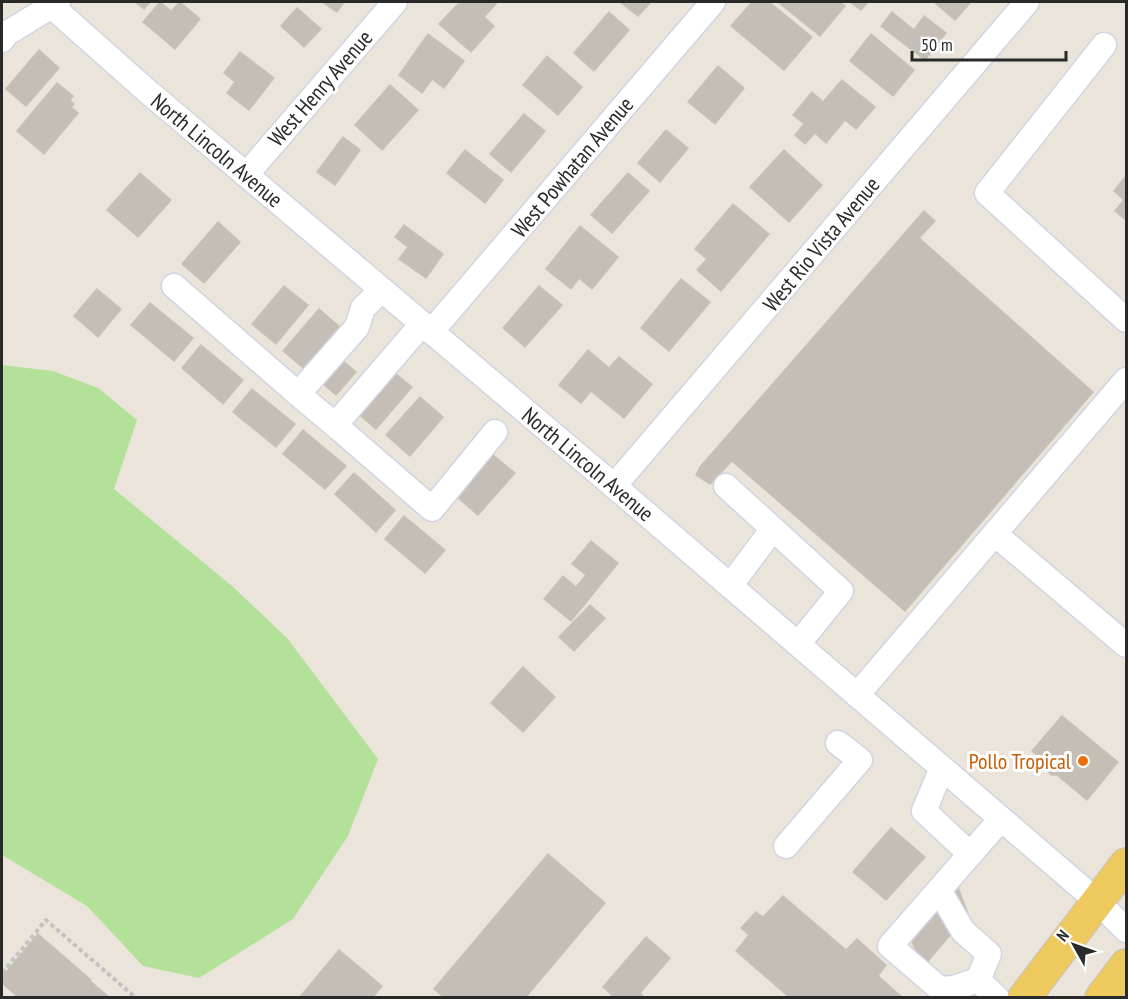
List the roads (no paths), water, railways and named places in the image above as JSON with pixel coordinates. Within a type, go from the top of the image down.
[{"type":"main road","points":[[1024,998],[1126,864]]},
{"type":"main road","points":[[1101,998],[1126,965]]},
{"type":"street","name":"West Henry Avenue","points":[[246,175],[395,2]]},
{"type":"street","name":"West Powhatan Avenue","points":[[334,425],[427,328],[713,2]]},
{"type":"street","name":"West Rio Vista Avenue","points":[[614,486],[1027,2]]},
{"type":"street","name":"North Lincoln Avenue","points":[[52,3],[146,90],[614,486],[1098,903],[1126,930]]},
{"type":"street","points":[[2,40],[6,34],[52,3]]},
{"type":"street","points":[[1104,45],[987,193],[1126,320]]},
{"type":"street","points":[[174,286],[432,509],[495,432]]},
{"type":"street","points":[[298,394],[357,327],[363,308],[382,290]]},
{"type":"street","points":[[857,695],[1126,380]]},
{"type":"street","points":[[726,486],[841,591],[798,644]]},
{"type":"street","points":[[730,586],[772,530]]},
{"type":"street","points":[[995,534],[1126,645]]},
{"type":"street","points":[[786,846],[860,760],[838,743]]},
{"type":"street","points":[[942,768],[924,811],[970,854]]},
{"type":"street","points":[[939,890],[963,931],[989,954],[978,980],[954,988],[940,989],[890,946],[1001,819]]},
{"type":"street","points":[[978,980],[997,998]]},
{"type":"place","name":"Pollo Tropical","points":[[1083,761]]}]
